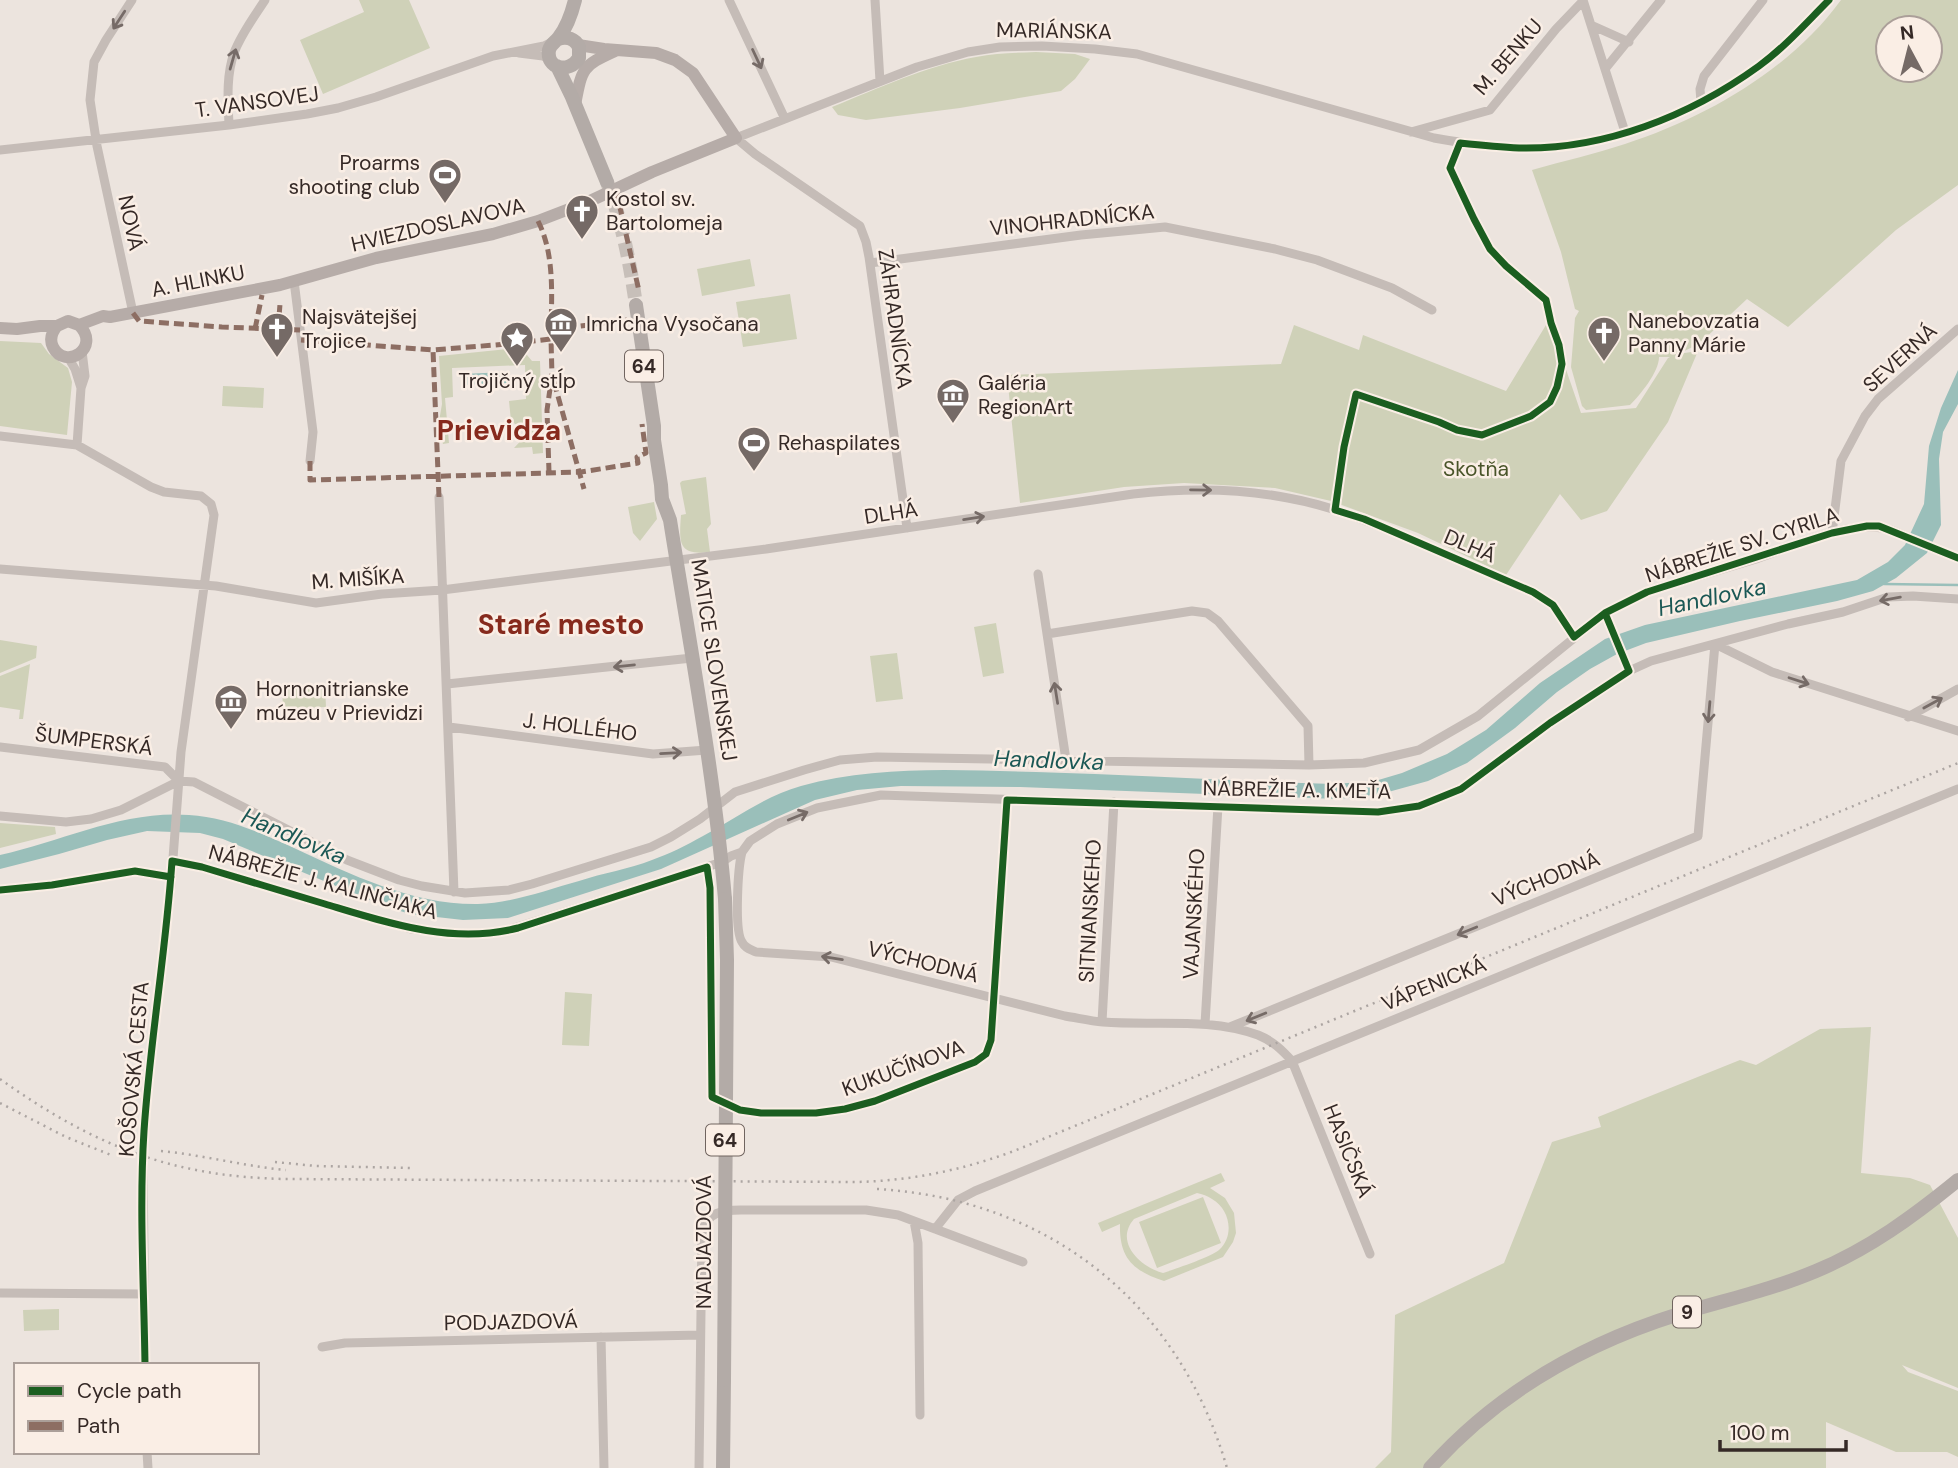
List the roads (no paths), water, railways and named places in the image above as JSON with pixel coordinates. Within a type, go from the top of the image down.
[{"type":"main road","points":[[568,56],[549,50],[574,4]]},
{"type":"main road","points":[[568,56],[574,4]]},
{"type":"main road","points":[[556,40],[566,38],[574,101],[607,182]]},
{"type":"main road","name":"MATICE SLOVENSKEJ","points":[[636,305],[662,499],[670,520],[715,807]]},
{"type":"main road","name":"NADJAZDOVÁ","points":[[715,807],[729,892],[723,1463]]},
{"type":"main road","name":"9","points":[[1430,1468],[1465,1432],[1495,1407],[1565,1360],[1637,1328],[1771,1288],[1819,1270],[1891,1231],[1958,1180]]},
{"type":"street","name":"NOVÁ","points":[[132,0],[94,62],[90,100],[133,313]]},
{"type":"street","points":[[229,125],[229,78],[234,52],[265,0]]},
{"type":"street","points":[[729,0],[785,119]]},
{"type":"street","points":[[875,0],[880,82]]},
{"type":"street","points":[[1605,69],[1661,0]]},
{"type":"street","points":[[1702,102],[1700,89],[1704,76],[1763,0]]},
{"type":"street","name":"MARIÁNSKA","points":[[590,201],[736,138],[941,59],[981,50],[1042,46],[1137,54],[1409,132],[1460,143],[1519,148],[1575,144],[1625,132],[1702,102],[1760,65],[1794,36],[1829,0]]},
{"type":"street","points":[[1583,1],[1625,132]]},
{"type":"street","name":"M. BENKU","points":[[1409,132],[1490,110],[1556,29],[1583,1]]},
{"type":"street","points":[[1591,25],[1629,42]]},
{"type":"street","name":"T. VANSOVEJ","points":[[0,150],[229,125],[338,108],[493,56],[544,46],[556,40]]},
{"type":"street","points":[[568,56],[611,50],[656,53],[675,60],[693,73],[703,85],[736,138]]},
{"type":"street","points":[[574,101],[585,69],[611,50]]},
{"type":"street","name":"T. VANSOVEJ","points":[[510,52],[568,56]]},
{"type":"street","name":"ZÁHRADNÍCKA","points":[[736,138],[754,154],[860,226],[870,263],[907,528]]},
{"type":"street","name":"HVIEZDOSLAVOVA","points":[[294,281],[376,258],[493,234],[538,221],[590,201]]},
{"type":"street","name":"VINOHRADNÍCKA","points":[[870,263],[1080,235],[1165,228],[1275,249],[1317,260],[1392,288],[1432,310]]},
{"type":"street","points":[[294,281],[313,432],[310,461]]},
{"type":"street","name":"A. HLINKU","points":[[0,328],[57,326],[68,321],[83,330],[103,316],[133,313],[294,281]]},
{"type":"street","points":[[57,326],[51,339],[56,352],[68,357],[76,356],[86,345],[83,330]]},
{"type":"street","name":"A. HLINKU","points":[[17,329],[26,335],[40,335],[51,339]]},
{"type":"street","name":"SEVERNÁ","points":[[1832,533],[1841,461],[1865,416],[1878,399],[1958,330]]},
{"type":"street","points":[[0,436],[77,445],[81,388],[85,376],[82,351]]},
{"type":"street","points":[[68,357],[81,388]]},
{"type":"street","name":"KOŠOVSKÁ CESTA","points":[[77,445],[150,487],[163,492],[201,496],[208,501],[214,515],[181,751],[171,877],[149,1067],[144,1132],[145,1363]]},
{"type":"street","name":"DLHÁ","points":[[676,560],[1133,494],[1227,491],[1288,498],[1364,519],[1534,592],[1553,605],[1574,637]]},
{"type":"street","points":[[439,497],[454,892]]},
{"type":"street","name":"NÁBREŽIE SV. CYRILA","points":[[454,892],[509,890],[652,847],[693,823],[735,792],[840,760],[877,757],[1309,765],[1364,763],[1419,750],[1478,716],[1605,613],[1647,592],[1832,533],[1867,526],[1891,530],[1958,558]]},
{"type":"street","name":"M. MIŠÍKA","points":[[0,569],[216,586],[316,603],[676,560]]},
{"type":"street","points":[[1038,574],[1066,760]]},
{"type":"street","name":"NÁBREŽIE A. KMEŤA","points":[[721,856],[742,852],[750,841],[776,824],[826,806],[881,795],[1378,812],[1419,806],[1461,789],[1550,723],[1629,671],[1651,661],[1843,612],[1888,597],[1958,599]]},
{"type":"street","points":[[1047,634],[1192,611],[1207,613],[1218,621],[1308,726],[1309,765]]},
{"type":"street","points":[[1605,613],[1629,671]]},
{"type":"street","points":[[1715,644],[1772,672],[1958,731]]},
{"type":"street","name":"VÝCHODNÁ","points":[[1230,1028],[1698,836],[1715,644]]},
{"type":"street","points":[[447,684],[692,658]]},
{"type":"street","points":[[1908,717],[1958,689]]},
{"type":"street","name":"J. HOLLÉHO","points":[[449,727],[653,754],[707,750]]},
{"type":"street","name":"ŠUMPERSKÁ","points":[[0,747],[165,767],[179,781],[194,782],[347,860],[399,880],[454,892]]},
{"type":"street","points":[[0,817],[66,822],[91,819],[121,810],[179,781]]},
{"type":"street","name":"VÁPENICKÁ","points":[[935,1229],[958,1200],[975,1191],[1958,789]]},
{"type":"street","points":[[993,997],[1007,800]]},
{"type":"street","name":"SITNIANSKEHO","points":[[1102,1022],[1114,803]]},
{"type":"street","name":"VAJANSKÉHO","points":[[1205,1024],[1218,806]]},
{"type":"street","name":"VÝCHODNÁ","points":[[742,852],[729,892],[740,940],[756,952],[831,957],[1065,1016],[1102,1022],[1205,1024],[1230,1028],[1259,1036],[1275,1044],[1292,1061]]},
{"type":"street","name":"NÁBREŽIE J. KALINČIAKA","points":[[172,861],[202,867],[398,926],[465,934],[495,933],[518,928],[707,867],[721,856]]},
{"type":"street","name":"KUKUČÍNOVA","points":[[707,867],[710,888],[712,1097],[740,1110],[761,1113],[816,1113],[845,1109],[875,1101],[975,1062],[986,1054],[991,1040],[993,997]]},
{"type":"street","points":[[0,890],[52,885],[135,871],[171,877]]},
{"type":"street","name":"HASIČSKÁ","points":[[1292,1061],[1370,1254]]},
{"type":"street","points":[[699,1468],[702,1233],[706,1221],[718,1213],[727,1210],[866,1210],[898,1215],[1023,1262]]},
{"type":"street","points":[[914,1221],[918,1243],[920,1415]]},
{"type":"street","points":[[0,1293],[144,1294]]},
{"type":"street","name":"PODJAZDOVÁ","points":[[322,1347],[345,1343],[700,1335]]},
{"type":"street","points":[[601,1337],[604,1468]]},
{"type":"water","points":[[1958,370],[1958,404],[1943,432],[1939,459],[1941,525],[1927,553],[1896,578],[1873,591],[1837,601],[1646,643],[1617,654],[1557,692],[1515,728],[1467,763],[1428,781],[1381,794],[1338,799],[1020,787],[901,786],[857,790],[815,800],[661,869],[508,918],[463,920],[410,914],[384,906],[223,839],[200,833],[147,831],[0,869],[0,855],[93,828],[140,817],[203,816],[243,827],[361,878],[407,894],[454,903],[478,904],[517,899],[643,863],[684,846],[788,790],[859,775],[947,770],[1334,784],[1375,781],[1447,754],[1486,730],[1540,683],[1605,639],[1645,625],[1857,580],[1888,562],[1905,545],[1924,504],[1929,446],[1941,408]]},
{"type":"water","points":[[507,372],[508,383],[462,385],[462,374]]},
{"type":"waterway","points":[[1884,584],[1958,585]]},
{"type":"tunnel","points":[[607,182],[625,243],[636,305]]},
{"type":"railway","points":[[0,1079],[68,1122],[135,1153],[169,1164],[245,1177],[855,1182],[916,1177],[975,1164],[1014,1151],[1958,763]]},
{"type":"railway","points":[[0,1103],[66,1137],[111,1155]]},
{"type":"railway","points":[[161,1151],[286,1170]]},
{"type":"railway","points":[[275,1162],[316,1166],[411,1168]]},
{"type":"railway","points":[[877,1189],[939,1197],[998,1214],[1051,1238],[1098,1270],[1141,1310],[1176,1356],[1205,1409],[1227,1468]]},
{"type":"place","name":"Proarms shooting club","points":[[445,205]]},
{"type":"place","name":"Kostol sv. Bartolomeja","points":[[582,241]]},
{"type":"place","name":"Imricha Vysočana","points":[[561,354]]},
{"type":"place","name":"Najsvätejšej Trojice","points":[[277,359]]},
{"type":"place","name":"Nanebovzatia Panny Márie","points":[[1604,363]]},
{"type":"place","name":"Trojičný stĺp","points":[[517,368]]},
{"type":"place","name":"Galéria RegionArt","points":[[953,425]]},
{"type":"place","name":"Rehaspilates","points":[[754,473]]},
{"type":"place","name":"Hornonitrianske múzeu v Prievidzi","points":[[231,731]]},
{"type":"district","name":"Prievidza","points":[[499,430]]},
{"type":"district","name":"Staré mesto","points":[[561,624]]},
{"type":"park label","name":"Skotňa","points":[[1476,469]]},
{"type":"water label","name":"Handlovka","points":[[1712,597]]},
{"type":"water label","name":"Handlovka","points":[[1049,760]]},
{"type":"water label","name":"Handlovka","points":[[294,836]]}]
